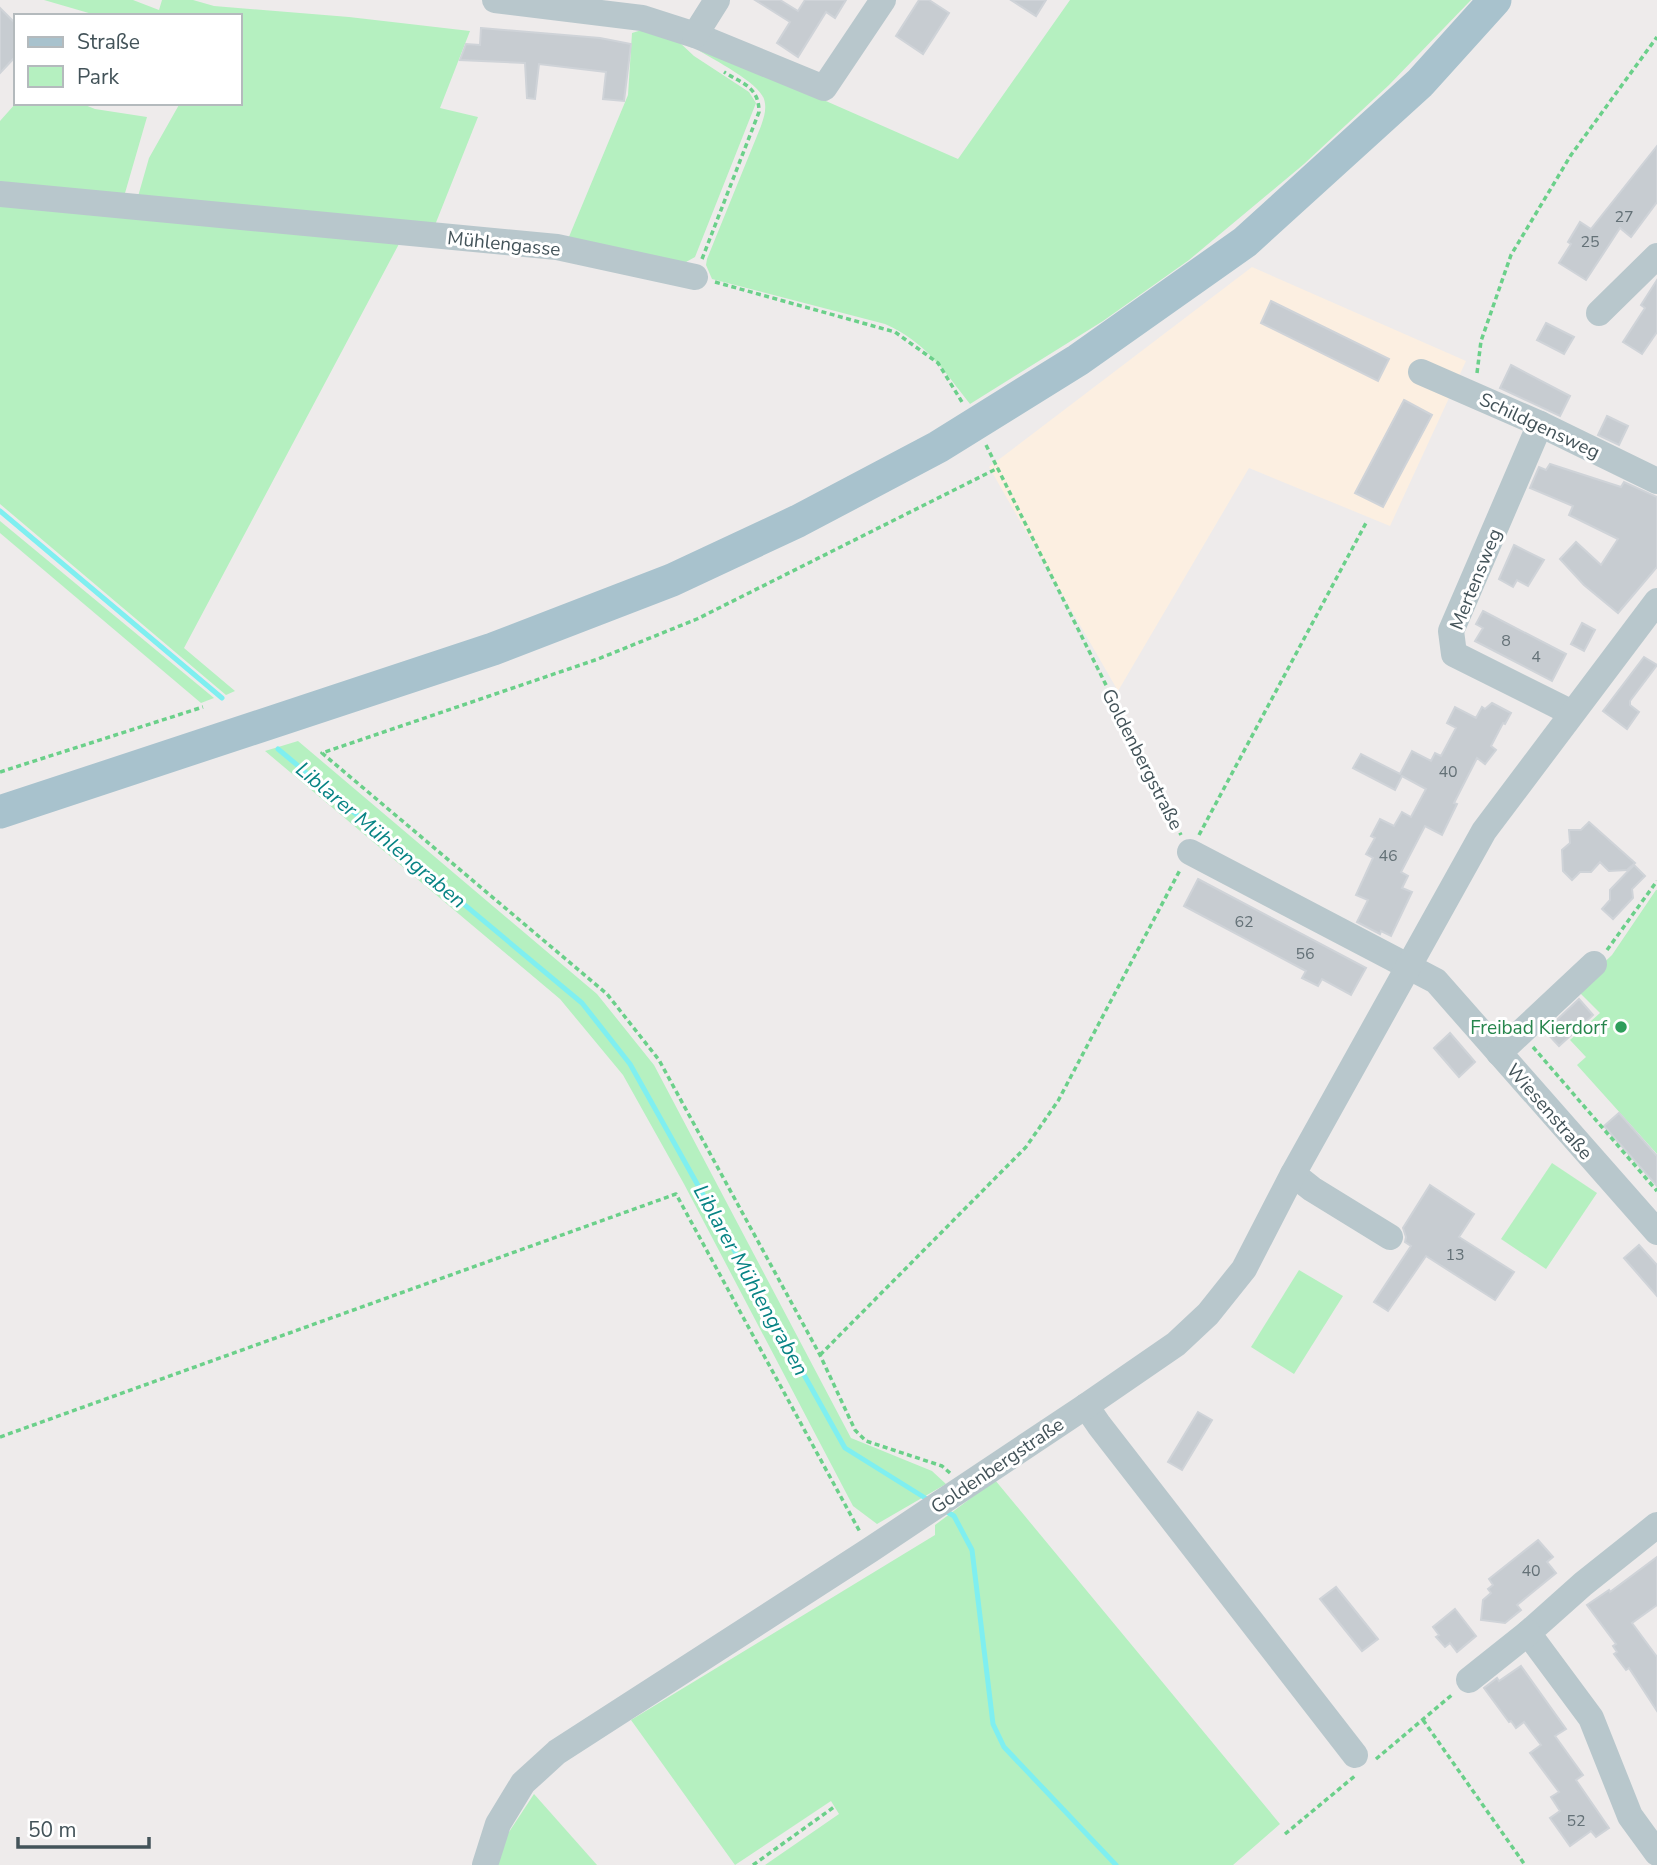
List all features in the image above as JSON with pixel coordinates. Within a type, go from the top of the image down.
[{"type":"main road","points":[[0,812],[493,649],[672,580],[798,521],[938,447],[1078,360],[1245,242],[1420,83],[1495,0]]},
{"type":"street","points":[[495,0],[642,18],[695,35],[824,88],[883,0]]},
{"type":"street","points":[[695,35],[717,0]]},
{"type":"street","name":"Mühlengasse","points":[[0,194],[557,247],[695,277]]},
{"type":"street","points":[[1600,313],[1657,256]]},
{"type":"street","name":"Schildgensweg","points":[[1421,372],[1474,393],[1657,481]]},
{"type":"street","name":"Mertensweg","points":[[1540,424],[1451,631],[1454,654],[1572,713]]},
{"type":"street","name":"Goldenbergstraße","points":[[485,1865],[498,1824],[523,1783],[557,1752],[870,1550],[1086,1406],[1176,1344],[1208,1314],[1244,1269],[1293,1174],[1484,831],[1657,601]]},
{"type":"street","name":"Goldenbergstraße","points":[[1190,852],[1409,967]]},
{"type":"street","points":[[1499,1054],[1594,964]]},
{"type":"street","name":"Wiesenstraße","points":[[1409,967],[1436,981],[1657,1232]]},
{"type":"street","points":[[1293,1174],[1312,1189],[1391,1237]]},
{"type":"street","points":[[1086,1406],[1355,1755]]},
{"type":"street","points":[[1469,1680],[1657,1525]]},
{"type":"street","points":[[1528,1633],[1591,1718],[1630,1816],[1657,1853]]},
{"type":"path","points":[[1474,393],[1481,341],[1511,256],[1571,155],[1657,37]]},
{"type":"path","points":[[719,69],[753,90],[759,98],[760,112],[695,277],[895,332],[938,363],[966,408]]},
{"type":"path","name":"Goldenbergstraße","points":[[986,444],[1190,852]]},
{"type":"path","points":[[960,1489],[942,1466],[866,1441],[855,1430],[820,1355],[659,1060],[607,995],[322,753],[598,659],[697,619],[998,468]]},
{"type":"path","points":[[820,1355],[1027,1147],[1058,1101],[1367,521]]},
{"type":"path","points":[[0,772],[203,707]]},
{"type":"path","points":[[1594,964],[1609,948],[1657,881]]},
{"type":"path","points":[[1520,1032],[1657,1191]]},
{"type":"path","points":[[0,1437],[676,1194],[870,1550]]},
{"type":"path","points":[[1423,1720],[1525,1865]]},
{"type":"path","points":[[753,1865],[834,1807]]},
{"type":"shaded area","points":[[1252,267],[1466,361],[1390,526],[1249,468],[1118,691],[989,467]]},
{"type":"green space","points":[[44,0],[133,0],[159,10],[162,0],[193,0],[214,6],[349,17],[470,31],[440,108],[478,117],[433,230],[137,200],[149,158],[179,105],[242,105],[242,14],[92,14]]},
{"type":"green space","points":[[1070,0],[1471,0],[1389,85],[1304,164],[1189,260],[1103,321],[970,404],[923,349],[912,339],[885,324],[712,279],[706,265],[707,259],[761,126],[765,106],[760,92],[753,86],[698,50],[778,80],[958,159]]},
{"type":"green space","points":[[648,28],[679,42],[694,56],[749,92],[756,103],[695,257],[677,267],[566,244],[628,95],[632,33]]},
{"type":"green space","points":[[14,105],[85,105],[147,117],[123,200],[0,185],[0,121]]},
{"type":"green space","points":[[0,202],[400,242],[184,648],[235,691],[226,695],[0,504]]},
{"type":"green space","points":[[0,521],[214,698],[201,703],[0,533]]},
{"type":"green space","points":[[298,741],[597,994],[654,1065],[851,1438],[932,1471],[946,1484],[877,1524],[853,1506],[684,1184],[623,1075],[560,999],[265,751]]},
{"type":"green space","name":"Freibad Kierdorf","points":[[1656,890],[1657,1154],[1577,1065],[1586,1057],[1570,1040],[1600,1013],[1576,989],[1612,955]]},
{"type":"green space","points":[[1552,1163],[1597,1193],[1546,1269],[1501,1239]]},
{"type":"green space","points":[[1299,1270],[1343,1296],[1294,1374],[1251,1347]]},
{"type":"green space","points":[[995,1480],[1280,1824],[1233,1865],[765,1865],[839,1814],[831,1801],[735,1865],[631,1720],[935,1535],[935,1525]]},
{"type":"green space","points":[[534,1794],[597,1865],[498,1865],[505,1838]]},
{"type":"building","points":[[755,0],[780,0],[798,11],[805,0],[846,0],[835,18],[826,12],[798,57],[777,43],[790,22]]},
{"type":"building","points":[[919,0],[929,0],[949,13],[923,54],[896,36]]},
{"type":"building","points":[[1011,0],[1046,0],[1036,16]]},
{"type":"building","points":[[0,8],[14,22],[14,58],[0,73]]},
{"type":"building","points":[[481,28],[600,38],[631,44],[624,101],[603,99],[606,72],[539,64],[535,99],[527,98],[525,63],[460,60],[466,44],[480,45]]},
{"type":"building","points":[[1657,146],[1657,202],[1631,237],[1620,228],[1586,280],[1559,263],[1580,222],[1591,229]]},
{"type":"building","points":[[1657,280],[1657,332],[1642,354],[1623,342],[1645,308],[1641,305]]},
{"type":"building","points":[[1271,301],[1389,359],[1378,381],[1261,323]]},
{"type":"building","points":[[1546,323],[1574,337],[1564,354],[1537,340]]},
{"type":"building","points":[[1511,365],[1570,396],[1560,416],[1500,388]]},
{"type":"building","points":[[1404,400],[1432,415],[1383,507],[1355,493]]},
{"type":"building","points":[[1607,416],[1628,426],[1619,445],[1598,435]]},
{"type":"building","points":[[1550,464],[1621,487],[1624,482],[1657,497],[1657,567],[1618,613],[1584,585],[1560,559],[1576,542],[1601,565],[1618,539],[1569,515],[1573,506],[1530,488],[1539,467],[1546,470]]},
{"type":"building","points":[[1514,545],[1544,560],[1528,586],[1517,580],[1513,587],[1499,579]]},
{"type":"building","points":[[1483,611],[1566,654],[1552,681],[1475,641],[1483,628],[1476,624]]},
{"type":"building","points":[[1582,623],[1595,630],[1584,651],[1571,644]]},
{"type":"building","points":[[1644,657],[1657,665],[1630,701],[1630,705],[1639,712],[1627,729],[1603,711]]},
{"type":"building","points":[[1492,703],[1511,713],[1491,746],[1496,750],[1485,764],[1477,758],[1454,803],[1457,804],[1442,835],[1425,826],[1401,872],[1408,876],[1402,888],[1412,892],[1391,936],[1381,931],[1380,934],[1357,922],[1368,900],[1356,895],[1373,858],[1366,854],[1375,838],[1371,836],[1380,819],[1394,826],[1402,812],[1411,817],[1426,789],[1402,776],[1395,790],[1353,768],[1361,754],[1400,774],[1412,751],[1431,761],[1435,753],[1441,756],[1456,728],[1447,723],[1455,707],[1476,718],[1482,707],[1485,709]]},
{"type":"building","points":[[1589,822],[1635,863],[1627,870],[1609,871],[1600,862],[1591,872],[1580,872],[1572,880],[1563,871],[1562,850],[1570,843],[1569,830],[1581,830]]},
{"type":"building","points":[[1634,865],[1645,876],[1632,889],[1633,898],[1613,919],[1602,909],[1610,900],[1610,890]]},
{"type":"building","points":[[1198,879],[1366,968],[1351,995],[1322,979],[1318,986],[1302,978],[1306,971],[1184,906]]},
{"type":"building","points":[[1579,999],[1593,1015],[1559,1046],[1545,1031]]},
{"type":"building","points":[[1450,1033],[1475,1062],[1459,1077],[1434,1048]]},
{"type":"building","points":[[1619,1113],[1657,1156],[1657,1186],[1604,1126]]},
{"type":"building","points":[[1430,1185],[1474,1214],[1459,1237],[1514,1272],[1495,1300],[1426,1256],[1388,1311],[1374,1302],[1411,1246],[1405,1242],[1403,1228]]},
{"type":"building","points":[[1639,1245],[1657,1265],[1657,1296],[1624,1258]]},
{"type":"building","points":[[1198,1412],[1212,1420],[1182,1470],[1168,1462]]},
{"type":"building","points":[[1538,1540],[1553,1557],[1547,1562],[1556,1573],[1517,1605],[1521,1610],[1505,1623],[1481,1620],[1483,1600],[1491,1593],[1488,1589],[1493,1585],[1489,1579]]},
{"type":"building","points":[[1657,1557],[1657,1605],[1632,1623],[1657,1657],[1657,1711],[1629,1668],[1626,1670],[1614,1654],[1617,1652],[1613,1646],[1616,1644],[1587,1605],[1609,1590],[1610,1592]]},
{"type":"building","points":[[1336,1587],[1378,1639],[1362,1651],[1320,1599]]},
{"type":"building","points":[[1455,1609],[1476,1636],[1457,1652],[1450,1643],[1445,1647],[1436,1637],[1439,1635],[1433,1627]]},
{"type":"building","points":[[1521,1666],[1566,1729],[1555,1736],[1583,1775],[1576,1780],[1609,1828],[1596,1837],[1591,1831],[1570,1846],[1550,1818],[1560,1811],[1551,1797],[1559,1792],[1530,1753],[1541,1745],[1524,1722],[1516,1728],[1509,1722],[1484,1688]]},
{"type":"waterway","name":"Liblarer Mühlengraben","points":[[0,511],[222,698]]},
{"type":"waterway","name":"Liblarer Mühlengraben","points":[[278,749],[582,1003],[630,1064],[845,1448],[930,1501]]},
{"type":"waterway","name":"Liblarer Mühlengraben","points":[[944,1510],[954,1516],[972,1550],[993,1724],[1004,1747],[1116,1865]]},
{"type":"place","name":"Freibad Kierdorf","points":[[1621,1027]]}]
